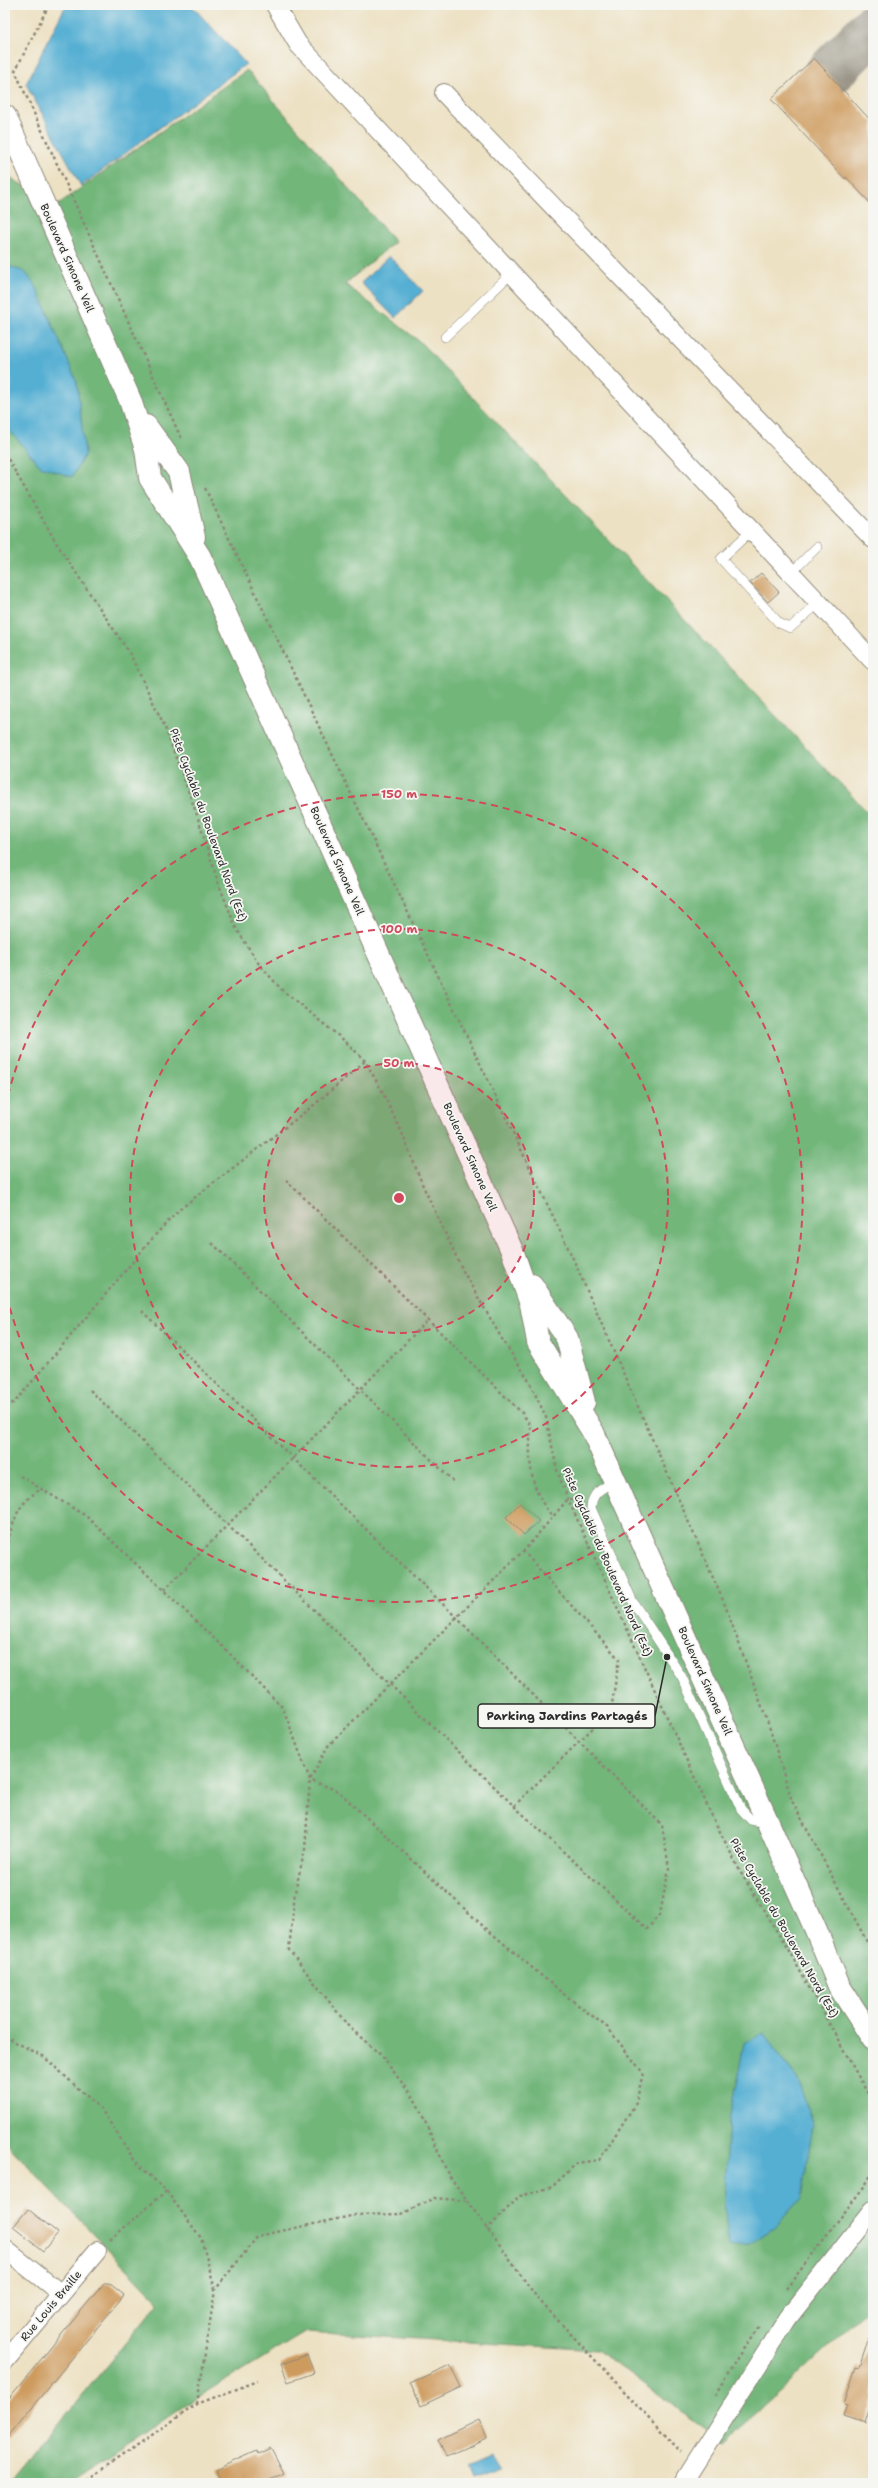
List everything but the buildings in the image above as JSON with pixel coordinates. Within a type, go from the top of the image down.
[{"type":"main road","name":"Boulevard Simone Veil","points":[[5,116],[130,400],[158,446],[179,472],[200,557],[513,1253],[567,1338],[593,1432],[816,1930],[839,1986],[854,2012],[873,2039]]},
{"type":"main road","name":"Boulevard Simone Veil","points":[[816,1930],[850,1992],[873,2024]]},
{"type":"street","points":[[275,5],[298,44],[873,661]]},
{"type":"street","points":[[444,93],[873,539]]},
{"type":"street","points":[[683,2483],[788,2318],[873,2210]]},
{"type":"street","points":[[5,2249],[60,2293]]},
{"type":"street","name":"Rue Louis Braille","points":[[5,2361],[60,2293],[97,2251]]},
{"type":"lane","points":[[445,337],[512,273]]},
{"type":"lane","points":[[751,531],[721,559],[778,623],[790,628],[819,603]]},
{"type":"lane","points":[[791,573],[817,547]]},
{"type":"lane","points":[[616,1481],[597,1491],[591,1499],[590,1508],[633,1602],[682,1677],[740,1809],[751,1820],[768,1824]]},
{"type":"path","points":[[49,5],[15,72],[134,340],[182,440]]},
{"type":"path","name":"Piste Cyclable du Boulevard Nord (Est)","points":[[5,454],[57,544],[130,654],[164,725],[236,928],[259,964],[282,990],[346,1042],[365,1061],[381,1089],[402,1133],[423,1186],[463,1271],[502,1339],[528,1379],[546,1417],[557,1470],[568,1499],[712,1816],[741,1873],[789,1951],[873,2103]]},
{"type":"path","points":[[202,484],[571,1254],[725,1605],[769,1726],[792,1801],[873,1953]]},
{"type":"path","points":[[5,1404],[14,1403],[157,1233],[180,1209],[314,1105],[365,1061]]},
{"type":"path","points":[[286,1180],[522,1414],[531,1426],[528,1457],[535,1486],[544,1507],[553,1517]]},
{"type":"path","points":[[212,1243],[359,1390],[455,1483]]},
{"type":"path","points":[[90,1390],[514,1806],[647,1929],[660,1914],[669,1868],[662,1825],[580,1740],[457,1618],[294,1457],[142,1311]]},
{"type":"path","points":[[164,1590],[428,1320]]},
{"type":"path","points":[[20,1476],[86,1516],[164,1590],[283,1708],[310,1780],[338,1791],[482,1925],[556,1988],[608,2028],[643,2073],[636,2103],[600,2160],[577,2163],[552,2188],[520,2196],[487,2229]]},
{"type":"path","points":[[5,1548],[18,1509],[26,1499],[42,1489]]},
{"type":"path","points":[[568,1499],[523,1551],[328,1746],[310,1780],[305,1849],[295,1892],[288,1950],[349,2027],[382,2056],[417,2103],[448,2174],[538,2300],[683,2454]]},
{"type":"path","points":[[514,1806],[611,1710],[619,1659],[523,1551]]},
{"type":"path","points":[[5,2035],[13,2041],[43,2056],[101,2109],[135,2161],[166,2191],[201,2238],[215,2290],[197,2404]]},
{"type":"path","points":[[97,2251],[166,2191]]},
{"type":"path","points":[[215,2290],[258,2236],[356,2215],[402,2214],[434,2198],[467,2201]]},
{"type":"path","points":[[82,2483],[197,2404],[258,2381]]},
{"type":"green space","points":[[247,70],[395,242],[345,284],[419,341],[873,818],[873,2305],[724,2443],[597,2350],[306,2332],[187,2404],[71,2483],[10,2483],[159,2302],[5,2142],[5,175],[57,205]]},
{"type":"water","points":[[66,5],[191,5],[246,64],[81,186],[26,84]]},
{"type":"water","points":[[389,256],[423,291],[395,318],[361,283]]},
{"type":"water","points":[[5,265],[25,272],[36,286],[77,382],[85,454],[72,477],[40,466],[5,425]]},
{"type":"water","points":[[763,2033],[797,2079],[813,2125],[801,2198],[775,2227],[748,2245],[729,2247],[724,2203],[729,2119],[744,2044]]},
{"type":"water","points":[[493,2458],[499,2470],[476,2480],[471,2468]]},
{"type":"taxiway","points":[[828,74],[873,28]]},
{"type":"place","name":"Parking Jardins Partagés","points":[[667,1657]]}]
